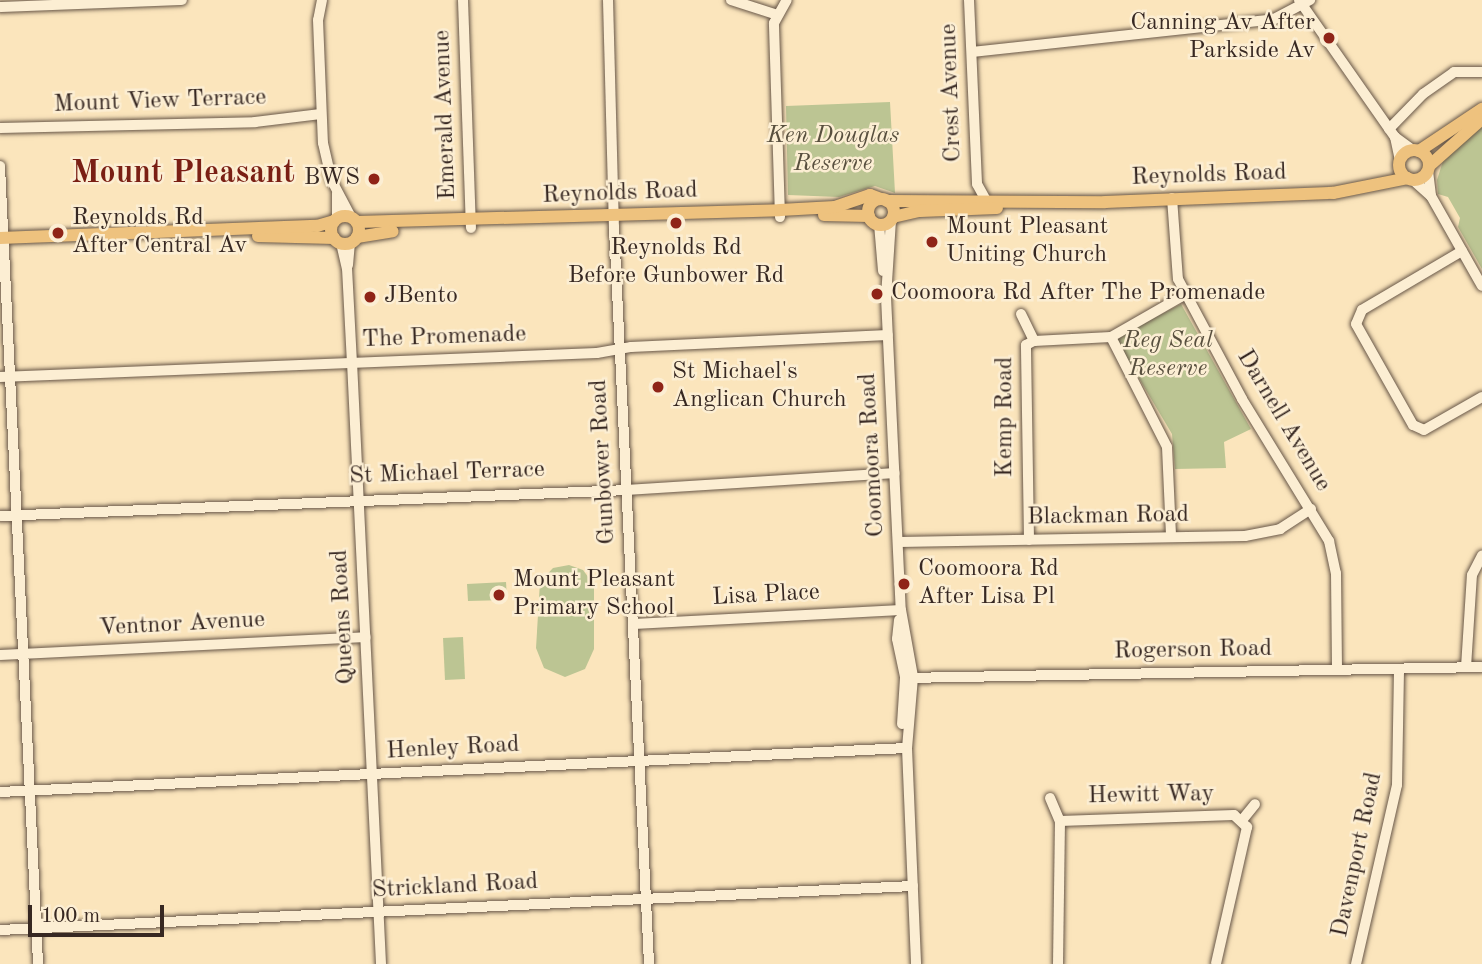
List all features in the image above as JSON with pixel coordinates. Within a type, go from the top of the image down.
[{"type":"main road","points":[[1383,181],[1400,162],[1482,109]]},
{"type":"main road","points":[[1400,162],[1410,179],[1428,168],[1482,119]]},
{"type":"main road","points":[[1416,151],[1428,168]]},
{"type":"main road","name":"Reynolds Road","points":[[780,213],[883,219],[1035,203],[1333,193],[1383,181],[1410,179]]},
{"type":"main road","name":"Reynolds Road","points":[[287,230],[345,240],[375,232],[471,224],[780,213],[835,207],[870,195],[884,200],[967,199],[1035,203]]},
{"type":"main road","points":[[884,200],[883,219],[870,204],[884,200]]},
{"type":"main road","name":"Reynolds Road","points":[[2,241],[287,230],[354,219],[471,224]]},
{"type":"main road","points":[[345,240],[354,219]]},
{"type":"main road","points":[[336,220],[345,240]]},
{"type":"street","points":[[0,6],[182,0]]},
{"type":"street","points":[[322,0],[318,20],[321,114],[326,160],[337,193],[354,219]]},
{"type":"street","name":"Emerald Avenue","points":[[463,0],[471,224]]},
{"type":"street","name":"Gunbower Road","points":[[608,0],[620,351],[649,964]]},
{"type":"street","points":[[731,0],[778,15]]},
{"type":"street","points":[[780,213],[773,31],[787,0]]},
{"type":"street","name":"Crest Avenue","points":[[969,0],[977,184],[986,200]]},
{"type":"street","points":[[972,52],[1275,19],[1304,2],[1392,133],[1400,162]]},
{"type":"street","points":[[1392,133],[1423,94],[1454,72],[1482,72]]},
{"type":"street","name":"Mount View Terrace","points":[[0,128],[255,122],[321,114]]},
{"type":"street","points":[[1392,133],[1416,151]]},
{"type":"street","points":[[0,166],[5,377],[17,515],[38,964]]},
{"type":"street","points":[[1428,168],[1431,195],[1482,286]]},
{"type":"street","points":[[1410,179],[1431,195]]},
{"type":"street","name":"Crest Avenue","points":[[967,199],[977,184]]},
{"type":"street","points":[[336,220],[337,193]]},
{"type":"street","name":"Darnell Avenue","points":[[1172,198],[1175,261],[1186,294],[1259,429],[1311,509],[1333,556],[1337,669]]},
{"type":"street","name":"Coomoora Road","points":[[883,219],[899,542],[901,610],[897,639],[909,677],[900,709],[907,748],[916,964]]},
{"type":"street","name":"Queens Road","points":[[345,240],[381,964]]},
{"type":"street","points":[[1462,251],[1362,310],[1356,324],[1413,425],[1424,430],[1482,397]]},
{"type":"street","name":"Kemp Road","points":[[1029,540],[1026,345],[1034,341],[1111,337],[1186,294]]},
{"type":"street","name":"Kemp Road","points":[[1021,314],[1034,341]]},
{"type":"street","name":"The Promenade","points":[[5,377],[620,351],[888,334]]},
{"type":"street","points":[[1111,337],[1167,447],[1171,537]]},
{"type":"street","name":"St Michael Terrace","points":[[0,516],[359,498],[627,489],[894,473]]},
{"type":"street","name":"Blackman Road","points":[[899,542],[1270,533],[1311,509]]},
{"type":"street","points":[[1466,667],[1472,575],[1482,555]]},
{"type":"street","name":"Lisa Place","points":[[634,624],[901,610]]},
{"type":"street","name":"Ventnor Avenue","points":[[0,654],[366,637]]},
{"type":"street","name":"Rogerson Road","points":[[909,677],[1482,667]]},
{"type":"street","name":"Davenport Road","points":[[1356,964],[1397,785],[1399,670]]},
{"type":"street","name":"Henley Road","points":[[0,793],[907,748]]},
{"type":"street","name":"Hewitt Way","points":[[1050,798],[1060,821],[1058,964]]},
{"type":"street","name":"Hewitt Way","points":[[1216,964],[1245,838],[1243,819],[1255,804]]},
{"type":"street","name":"Hewitt Way","points":[[1060,821],[1207,815],[1243,819]]},
{"type":"street","name":"Strickland Road","points":[[0,930],[913,886]]},
{"type":"green space","name":"Ken Douglas Reserve","points":[[890,102],[895,193],[875,186],[839,197],[788,195],[786,106]]},
{"type":"green space","points":[[1482,123],[1482,269],[1458,227],[1460,218],[1448,197],[1438,194],[1437,180],[1443,161]]},
{"type":"green space","name":"Reg Seal Reserve","points":[[1181,304],[1251,429],[1224,442],[1226,468],[1175,469],[1172,434],[1115,338]]},
{"type":"green space","points":[[569,565],[583,570],[594,585],[594,649],[585,669],[565,677],[544,668],[536,648],[540,582],[553,568]]},
{"type":"green space","points":[[506,582],[507,600],[468,601],[467,584]]},
{"type":"green space","points":[[463,637],[465,679],[445,680],[443,638]]},
{"type":"place","name":"Canning Av After Parkside Av","points":[[1329,38]]},
{"type":"place","name":"BWS","points":[[374,179]]},
{"type":"place","name":"Reynolds Rd Before Gunbower Rd","points":[[676,223]]},
{"type":"place","name":"Reynolds Rd After Central Av","points":[[58,233]]},
{"type":"place","name":"Mount Pleasant Uniting Church","points":[[932,242]]},
{"type":"place","name":"Coomoora Rd After The Promenade","points":[[877,294]]},
{"type":"place","name":"JBento","points":[[370,297]]},
{"type":"place","name":"St Michael's Anglican Church","points":[[658,387]]},
{"type":"place","name":"Coomoora Rd After Lisa Pl","points":[[904,584]]},
{"type":"place","name":"Mount Pleasant Primary School","points":[[499,595]]},
{"type":"district","name":"Mount Pleasant","points":[[183,174]]}]
